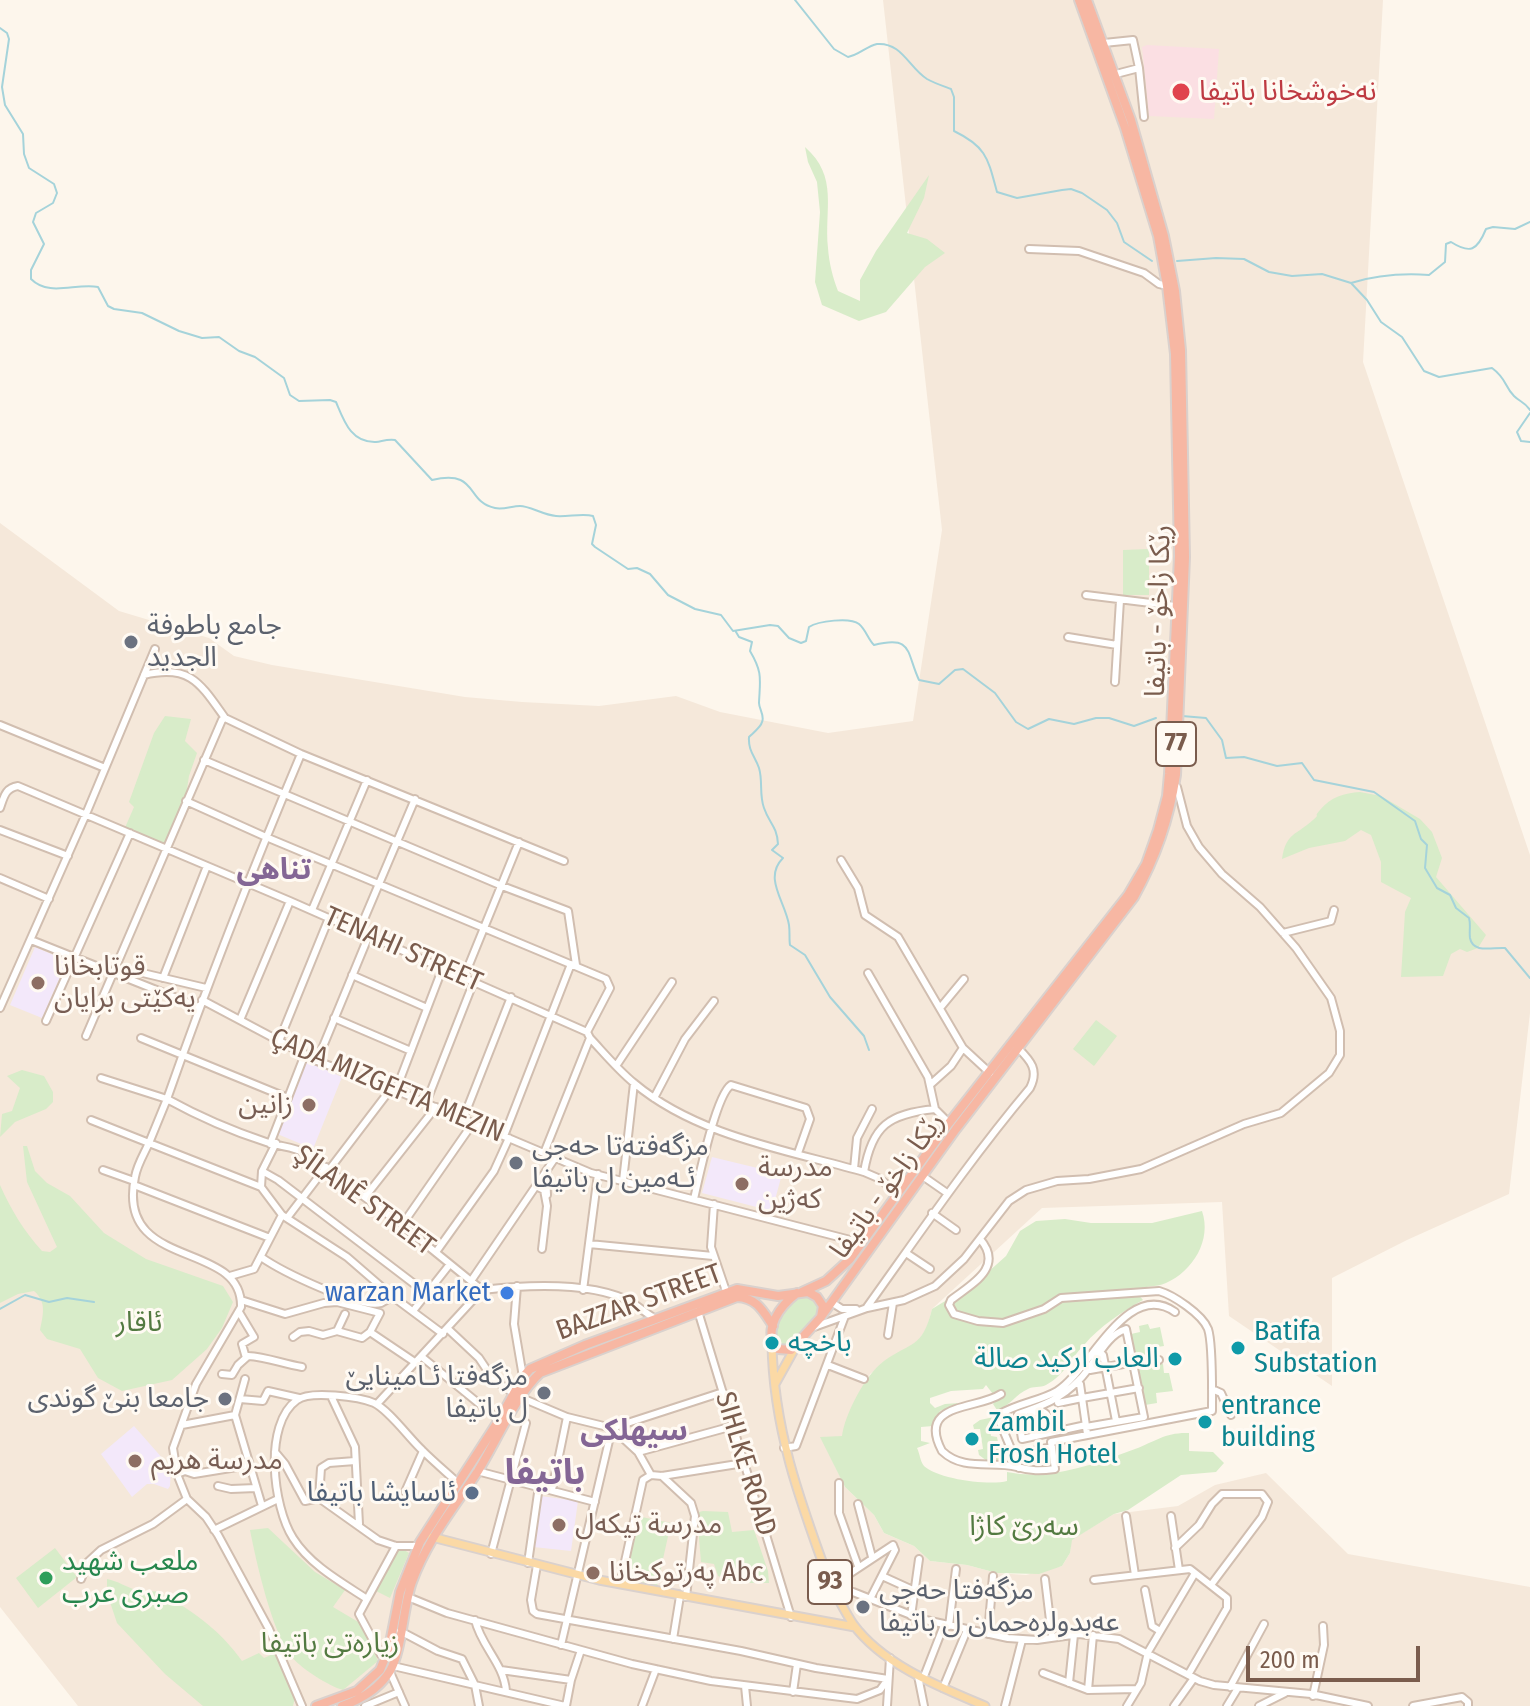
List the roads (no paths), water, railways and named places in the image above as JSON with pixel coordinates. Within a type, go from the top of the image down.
[{"type":"highway","points":[[953,1126],[990,1073],[1128,895],[1146,864],[1173,769],[1175,606],[1179,556],[1175,354],[1167,286],[1158,236],[1112,75],[1079,0]]},
{"type":"highway","name":"رێکا زاخۆ - باتیفا","points":[[800,1293],[835,1275],[1018,1048],[1134,897],[1152,865],[1163,836],[1173,769],[1185,557],[1181,350],[1175,291],[1164,236],[1104,43],[1087,0]]},
{"type":"highway","name":"رێکا زاخۆ - باتیفا","points":[[795,1348],[814,1327],[924,1177],[953,1126]]},
{"type":"highway","name":"BAZZAR STREET","points":[[391,1669],[408,1597],[458,1483],[499,1420],[540,1373],[654,1318],[726,1291],[743,1289],[778,1296],[800,1293]]},
{"type":"highway","points":[[795,1348],[782,1351],[772,1342],[773,1326],[783,1306],[800,1293],[813,1294],[821,1301],[821,1317]]},
{"type":"highway","name":"BAZZAR STREET","points":[[316,1706],[366,1686],[380,1670],[400,1592],[418,1546],[477,1471],[518,1396],[523,1377],[540,1363],[737,1297],[745,1297],[760,1305],[773,1326]]},
{"type":"highway","points":[[342,1706],[373,1691],[391,1669]]},
{"type":"main road","name":"93","points":[[772,1342],[774,1386],[784,1448],[836,1595],[855,1627],[890,1658],[921,1677],[985,1706]]},
{"type":"main road","points":[[774,1386],[795,1348]]},
{"type":"main road","points":[[432,1537],[576,1575],[855,1627]]},
{"type":"main road","points":[[827,1623],[838,1615],[836,1595]]},
{"type":"street","points":[[1104,43],[1133,40],[1144,117]]},
{"type":"street","points":[[1112,75],[1139,68]]},
{"type":"street","points":[[1029,249],[1079,251],[1144,273],[1167,286]]},
{"type":"street","points":[[1086,595],[1175,606]]},
{"type":"street","points":[[1115,682],[1120,600]]},
{"type":"street","points":[[1068,637],[1117,645]]},
{"type":"street","points":[[0,1008],[155,649]]},
{"type":"street","points":[[144,675],[161,671],[179,672],[196,682],[225,718],[301,754],[564,861]]},
{"type":"street","points":[[86,1036],[219,723],[225,718]]},
{"type":"street","points":[[0,725],[105,768]]},
{"type":"street","points":[[301,754],[200,1003],[134,1183],[134,1210],[151,1236],[178,1252],[222,1269],[230,1276],[241,1300],[239,1312],[196,1384],[173,1448],[177,1474],[187,1499],[214,1530],[269,1629],[302,1706]]},
{"type":"street","points":[[204,760],[568,911],[574,964],[551,1015],[494,1171],[436,1252]]},
{"type":"street","points":[[831,1302],[842,1309],[867,1308],[918,1295],[950,1273],[1009,1201],[1026,1190],[1057,1181],[1089,1179],[1141,1169],[1244,1124],[1281,1113],[1329,1073],[1340,1055],[1340,1031],[1331,998],[1283,933],[1260,907],[1222,874],[1199,847],[1187,826],[1177,797],[1173,769]]},
{"type":"street","points":[[312,910],[367,780]]},
{"type":"street","name":"TENAHI STREET","points":[[0,808],[10,787],[18,786],[443,967],[588,1035]]},
{"type":"street","points":[[359,931],[415,799]]},
{"type":"street","points":[[186,801],[606,979],[610,988],[588,1035],[544,1153]]},
{"type":"street","points":[[0,830],[68,856]]},
{"type":"street","points":[[46,1021],[130,833]]},
{"type":"street","points":[[464,977],[519,842]]},
{"type":"street","points":[[841,860],[858,888],[865,915],[898,937],[963,1048],[990,1073]]},
{"type":"street","points":[[163,978],[207,866]]},
{"type":"street","points":[[0,878],[49,899]]},
{"type":"street","points":[[240,1020],[290,901]]},
{"type":"street","points":[[1283,933],[1331,921],[1334,910]]},
{"type":"street","points":[[279,1041],[329,918]]},
{"type":"street","points":[[317,1061],[369,935]]},
{"type":"street","name":"ÇADA MIZGEFTA MEZIN","points":[[31,940],[112,973],[200,1003],[240,1020],[317,1061],[598,1174],[862,1243]]},
{"type":"street","points":[[230,1276],[254,1269],[284,1217],[303,1199],[393,1090],[443,967]]},
{"type":"street","points":[[112,973],[130,970],[206,988]]},
{"type":"street","points":[[868,973],[931,1084],[935,1109],[953,1126]]},
{"type":"street","points":[[352,975],[427,1008]]},
{"type":"street","points":[[940,1008],[964,979]]},
{"type":"street","points":[[426,1103],[474,981]]},
{"type":"street","points":[[616,1066],[672,982]]},
{"type":"street","points":[[463,1119],[511,997]]},
{"type":"street","points":[[654,1098],[685,1039],[714,1001]]},
{"type":"street","points":[[334,1018],[411,1051]]},
{"type":"street","points":[[588,1035],[634,1083],[654,1098],[712,1129],[864,1172],[900,1193]]},
{"type":"street","points":[[141,1038],[288,1098]]},
{"type":"street","points":[[931,1084],[951,1066],[963,1048]]},
{"type":"street","points":[[814,1327],[867,1308],[989,1136],[1030,1088],[1034,1079],[1032,1062],[1018,1048]]},
{"type":"street","points":[[261,1187],[262,1171],[305,1054]]},
{"type":"street","name":"ŞÍLANÊ STREET","points":[[101,1078],[167,1099],[273,1144],[300,1150],[328,1168],[482,1290]]},
{"type":"street","points":[[623,1181],[634,1083]]},
{"type":"street","points":[[694,1199],[712,1129],[726,1089],[731,1085],[802,1106],[808,1111],[809,1122],[798,1153]]},
{"type":"street","points":[[365,1197],[436,1107]]},
{"type":"street","points":[[854,1169],[857,1138],[872,1109]]},
{"type":"street","points":[[864,1172],[870,1145],[884,1125],[905,1114],[935,1109]]},
{"type":"street","name":"ŞÍLANÊ STREET","points":[[91,1120],[261,1187],[284,1217],[347,1257],[392,1296],[445,1331],[479,1358],[493,1379],[518,1396]]},
{"type":"street","points":[[402,1225],[473,1123]]},
{"type":"street","points":[[471,1281],[555,1158]]},
{"type":"street","points":[[103,1170],[270,1238]]},
{"type":"street","points":[[262,1171],[426,1293]]},
{"type":"street","points":[[542,1249],[546,1171]]},
{"type":"street","points":[[583,1290],[598,1174]]},
{"type":"street","points":[[924,1177],[947,1193]]},
{"type":"street","points":[[536,1186],[544,1190],[546,1200]]},
{"type":"street","points":[[714,1204],[713,1256],[726,1291]]},
{"type":"street","points":[[932,1213],[956,1230]]},
{"type":"street","points":[[980,1239],[985,1245],[986,1269],[978,1281],[951,1300],[949,1305],[954,1314],[978,1321],[1003,1323],[1044,1309],[1061,1298],[1151,1291],[1164,1293],[1192,1312],[1208,1329],[1212,1411],[1042,1433],[1022,1439],[1018,1414],[1059,1400],[1089,1370],[1117,1332],[1126,1329]]},
{"type":"street","points":[[589,1244],[713,1256]]},
{"type":"street","points":[[906,1253],[930,1269]]},
{"type":"street","points":[[261,1257],[311,1284],[362,1301],[382,1303],[392,1296]]},
{"type":"street","points":[[413,1311],[450,1264]]},
{"type":"street","points":[[517,1286],[514,1324],[523,1377]]},
{"type":"street","points":[[377,1404],[482,1290],[549,1286],[583,1290],[633,1303],[654,1318]]},
{"type":"street","points":[[241,1300],[285,1314],[324,1303],[353,1304],[380,1313],[370,1332],[362,1338],[337,1331],[323,1335],[300,1332],[293,1337]]},
{"type":"street","points":[[888,1335],[893,1303]]},
{"type":"street","points":[[1019,1468],[999,1420],[1000,1414],[1067,1384],[1099,1342],[1143,1306],[1163,1305],[1175,1312]]},
{"type":"street","name":"SIHLKE ROAD","points":[[698,1311],[791,1617]]},
{"type":"street","points":[[239,1312],[254,1337],[242,1344],[246,1358]]},
{"type":"street","points":[[337,1331],[345,1314]]},
{"type":"street","points":[[784,1448],[796,1446],[845,1316]]},
{"type":"street","points":[[1001,1394],[989,1401],[954,1408],[945,1413],[940,1419],[937,1435],[947,1455],[960,1461],[1032,1472],[1055,1469],[1051,1442],[1116,1421],[1144,1417],[1125,1319]]},
{"type":"street","points":[[370,1332],[416,1363]]},
{"type":"street","points":[[1100,1352],[1116,1421]]},
{"type":"street","points":[[222,1374],[232,1375],[246,1358],[263,1357],[302,1367]]},
{"type":"street","points":[[422,1357],[499,1420]]},
{"type":"street","points":[[1089,1370],[1159,1360]]},
{"type":"street","points":[[828,1365],[864,1379]]},
{"type":"street","points":[[245,1379],[235,1415],[262,1506]]},
{"type":"street","points":[[1076,1384],[1080,1384],[1087,1429]]},
{"type":"street","points":[[1059,1400],[1139,1388]]},
{"type":"street","points":[[1212,1389],[1221,1393],[1231,1415]]},
{"type":"street","points":[[240,1399],[263,1401],[268,1391],[299,1398],[351,1397],[377,1404],[458,1483]]},
{"type":"street","points":[[612,1428],[723,1392]]},
{"type":"street","points":[[331,1396],[353,1442],[359,1524]]},
{"type":"street","points":[[518,1396],[567,1417],[612,1428],[638,1452],[651,1475]]},
{"type":"street","points":[[299,1398],[285,1416],[274,1451],[278,1499],[291,1535],[299,1547],[325,1571],[367,1599]]},
{"type":"street","points":[[1059,1400],[1062,1431]]},
{"type":"street","points":[[1037,1410],[1049,1419]]},
{"type":"street","points":[[1037,1410],[1031,1416],[1030,1423],[1042,1433]]},
{"type":"street","points":[[182,1425],[235,1415]]},
{"type":"street","points":[[552,1490],[567,1417]]},
{"type":"street","points":[[1049,1419],[1059,1417]]},
{"type":"street","points":[[1042,1433],[1049,1419]]},
{"type":"street","points":[[491,1554],[526,1423]]},
{"type":"street","points":[[1020,1425],[1030,1423]]},
{"type":"street","points":[[638,1452],[733,1426]]},
{"type":"street","points":[[561,1645],[612,1428]]},
{"type":"street","points":[[1020,1454],[1052,1447]]},
{"type":"street","points":[[274,1451],[285,1464],[305,1501],[319,1498],[359,1524],[368,1534],[396,1546],[418,1546]]},
{"type":"street","points":[[405,1492],[423,1451]]},
{"type":"street","points":[[319,1498],[321,1468],[329,1463],[355,1461]]},
{"type":"street","points":[[620,1584],[643,1480],[651,1475],[744,1463]]},
{"type":"street","points":[[177,1474],[249,1465]]},
{"type":"street","points":[[477,1471],[595,1502]]},
{"type":"street","points":[[662,1476],[691,1503],[695,1516],[673,1639]]},
{"type":"street","points":[[839,1483],[839,1513],[858,1566]]},
{"type":"street","points":[[218,1486],[256,1488]]},
{"type":"street","points":[[528,1563],[539,1486]]},
{"type":"street","points":[[1175,1548],[1199,1525],[1222,1494],[1262,1494],[1268,1502],[1262,1517],[1211,1585]]},
{"type":"street","points":[[81,1579],[88,1562],[101,1550],[153,1524],[187,1499]]},
{"type":"street","points":[[214,1530],[278,1499]]},
{"type":"street","points":[[858,1504],[872,1557]]},
{"type":"street","points":[[1126,1516],[1135,1575]]},
{"type":"street","points":[[1171,1516],[1179,1570]]},
{"type":"street","points":[[386,1656],[379,1651],[359,1614],[396,1546]]},
{"type":"street","points":[[831,1586],[890,1546],[896,1547],[870,1599]]},
{"type":"street","points":[[911,1616],[919,1559]]},
{"type":"street","points":[[537,1565],[531,1600],[533,1611],[565,1620],[888,1679]]},
{"type":"street","points":[[924,1706],[921,1677],[946,1625],[956,1569]]},
{"type":"street","points":[[1094,1580],[1190,1569],[1228,1603],[1174,1706]]},
{"type":"street","points":[[1127,1706],[1137,1689],[1148,1652],[1195,1573]]},
{"type":"street","points":[[882,1576],[915,1591]]},
{"type":"street","points":[[988,1634],[993,1576]]},
{"type":"street","points":[[1045,1579],[1052,1637]]},
{"type":"street","points":[[831,1586],[911,1616],[967,1630],[1022,1640],[1074,1635],[1119,1639],[1214,1685],[1324,1696],[1368,1706]]},
{"type":"street","points":[[1145,1590],[1152,1626],[1160,1631]]},
{"type":"street","points":[[408,1597],[447,1613],[561,1645],[656,1669],[745,1686],[857,1699],[880,1690],[888,1679]]},
{"type":"street","points":[[475,1620],[505,1677],[506,1691]]},
{"type":"street","points":[[1230,1687],[1264,1624]]},
{"type":"street","points":[[1313,1695],[1324,1645],[1323,1626]]},
{"type":"street","points":[[943,1688],[967,1630]]},
{"type":"street","points":[[400,1631],[438,1651],[462,1659],[475,1685],[479,1706]]},
{"type":"street","points":[[1069,1683],[1074,1635]]},
{"type":"street","points":[[1088,1690],[1093,1635]]},
{"type":"street","points":[[1005,1706],[1022,1640]]},
{"type":"street","points":[[405,1706],[391,1669],[566,1706],[581,1650]]},
{"type":"street","points":[[887,1706],[890,1658]]},
{"type":"street","points":[[793,1692],[797,1664]]},
{"type":"street","points":[[642,1706],[656,1669]]},
{"type":"street","points":[[501,1670],[571,1680]]},
{"type":"street","points":[[1043,1673],[1088,1690],[1137,1689]]},
{"type":"street","points":[[745,1686],[747,1706]]},
{"type":"street","points":[[1227,1706],[1238,1688]]},
{"type":"street","points":[[365,1706],[399,1692]]},
{"type":"street","points":[[1259,1706],[1288,1692]]},
{"type":"street","points":[[520,1695],[526,1706]]},
{"type":"street","points":[[868,1706],[869,1696]]},
{"type":"street","points":[[961,1696],[962,1706]]},
{"type":"street","points":[[1318,1706],[1324,1696]]},
{"type":"street","points":[[834,1706],[835,1697]]},
{"type":"street","points":[[1413,1706],[1462,1697],[1468,1706]]},
{"type":"waterway","points":[[795,0],[834,49],[848,57],[873,45],[886,44],[899,51],[927,79],[951,89],[954,97],[954,131],[980,149],[997,192],[1017,198],[1071,189],[1082,193],[1107,210],[1117,223],[1124,242],[1152,261]]},
{"type":"waterway","points":[[0,28],[9,39],[2,87],[5,105],[23,134],[24,154],[29,168],[54,184],[57,193],[53,203],[36,213],[33,222],[44,244],[31,270],[31,279],[38,284],[54,288],[98,287],[108,306],[114,309],[142,313],[202,338],[219,337],[284,378],[290,395],[299,401],[336,402],[354,435],[367,441],[395,440],[432,480],[447,478],[465,482],[486,505],[498,508],[524,506],[556,516],[593,516],[596,525],[592,544],[595,547],[628,569],[637,568],[650,574],[668,595],[695,609],[721,615],[733,631],[778,626],[789,638],[801,643],[806,641],[809,627],[813,625],[834,621],[855,622],[874,645],[887,642],[902,644],[919,680],[939,684],[955,670],[963,669],[995,693],[1016,722],[1028,729],[1049,719],[1074,724],[1109,718],[1134,726],[1156,718]]},
{"type":"waterway","points":[[1351,283],[1389,275],[1429,275],[1445,262],[1446,244],[1451,242],[1463,248],[1472,248],[1486,229],[1515,229],[1530,222]]},
{"type":"waterway","points":[[1177,261],[1244,259],[1269,272],[1292,276],[1322,274],[1351,283],[1381,322],[1402,337],[1424,371],[1439,377],[1492,368],[1514,396],[1530,410]]},
{"type":"waterway","points":[[1530,413],[1517,432],[1521,441],[1530,442]]},
{"type":"waterway","points":[[736,632],[739,637],[752,642],[750,651],[759,671],[759,703],[763,720],[749,737],[749,742],[760,773],[763,803],[777,838],[778,844],[772,850],[783,858],[777,866],[775,882],[787,916],[790,945],[805,955],[830,997],[864,1036],[869,1050]]},
{"type":"waterway","points":[[1182,716],[1206,718],[1222,740],[1226,758],[1244,757],[1277,766],[1302,763],[1314,780],[1374,792],[1415,821],[1421,839],[1427,845],[1425,868],[1437,888],[1450,895],[1456,908],[1469,918],[1472,943],[1484,949],[1505,948],[1530,978]]},
{"type":"waterway","points":[[0,1309],[25,1295],[49,1302],[67,1298],[94,1302]]},
{"type":"place","name":"نەخوشخانا باتیفا","points":[[1181,92]]},
{"type":"place","name":"جامع باطوفة الجديد","points":[[131,642]]},
{"type":"place","name":"قوتابخانا يه‌كێتى برايان","points":[[38,983]]},
{"type":"place","name":"زانین","points":[[309,1105]]},
{"type":"place","name":"مزگەفتەتا حەجی ئـەمین ل باتیفا","points":[[516,1163]]},
{"type":"place","name":"مدرسة كه‌ژين","points":[[742,1184]]},
{"type":"place","name":"warzan Market","points":[[507,1293]]},
{"type":"place","name":"باخچە","points":[[772,1343]]},
{"type":"place","name":"Batifa Substation","points":[[1238,1348]]},
{"type":"place","name":"العاب اركيد صالة","points":[[1175,1359]]},
{"type":"place","name":"مزگەفتا ئـامینایێ ل باتیفا","points":[[544,1393]]},
{"type":"place","name":"جامعا بنێ گوندی","points":[[225,1399]]},
{"type":"place","name":"entrance building","points":[[1205,1422]]},
{"type":"place","name":"Zambil Frosh Hotel","points":[[972,1439]]},
{"type":"place","name":"مدرسة هريم","points":[[135,1461]]},
{"type":"place","name":"ئاسایشا باتیفا","points":[[472,1493]]},
{"type":"place","name":"مدرسة تيكه‌ل","points":[[559,1525]]},
{"type":"place","name":"په‌رتوكخانا Abc","points":[[593,1573]]},
{"type":"place","name":"ملعب شهيد صبرى عرب","points":[[46,1578]]},
{"type":"place","name":"مزگەفتا حەجی عەبدولرەحمان ل باتیفا","points":[[863,1607]]},
{"type":"district","name":"تناهى","points":[[274,871]]},
{"type":"district","name":"سيهلكى","points":[[634,1432]]},
{"type":"district","name":"باتیفا","points":[[545,1474]]},
{"type":"park label","name":"ئاقار","points":[[139,1323]]},
{"type":"park label","name":"سەرێ کاژا","points":[[1024,1527]]},
{"type":"park label","name":"زياره‌تێ باتيفا","points":[[330,1644]]}]
